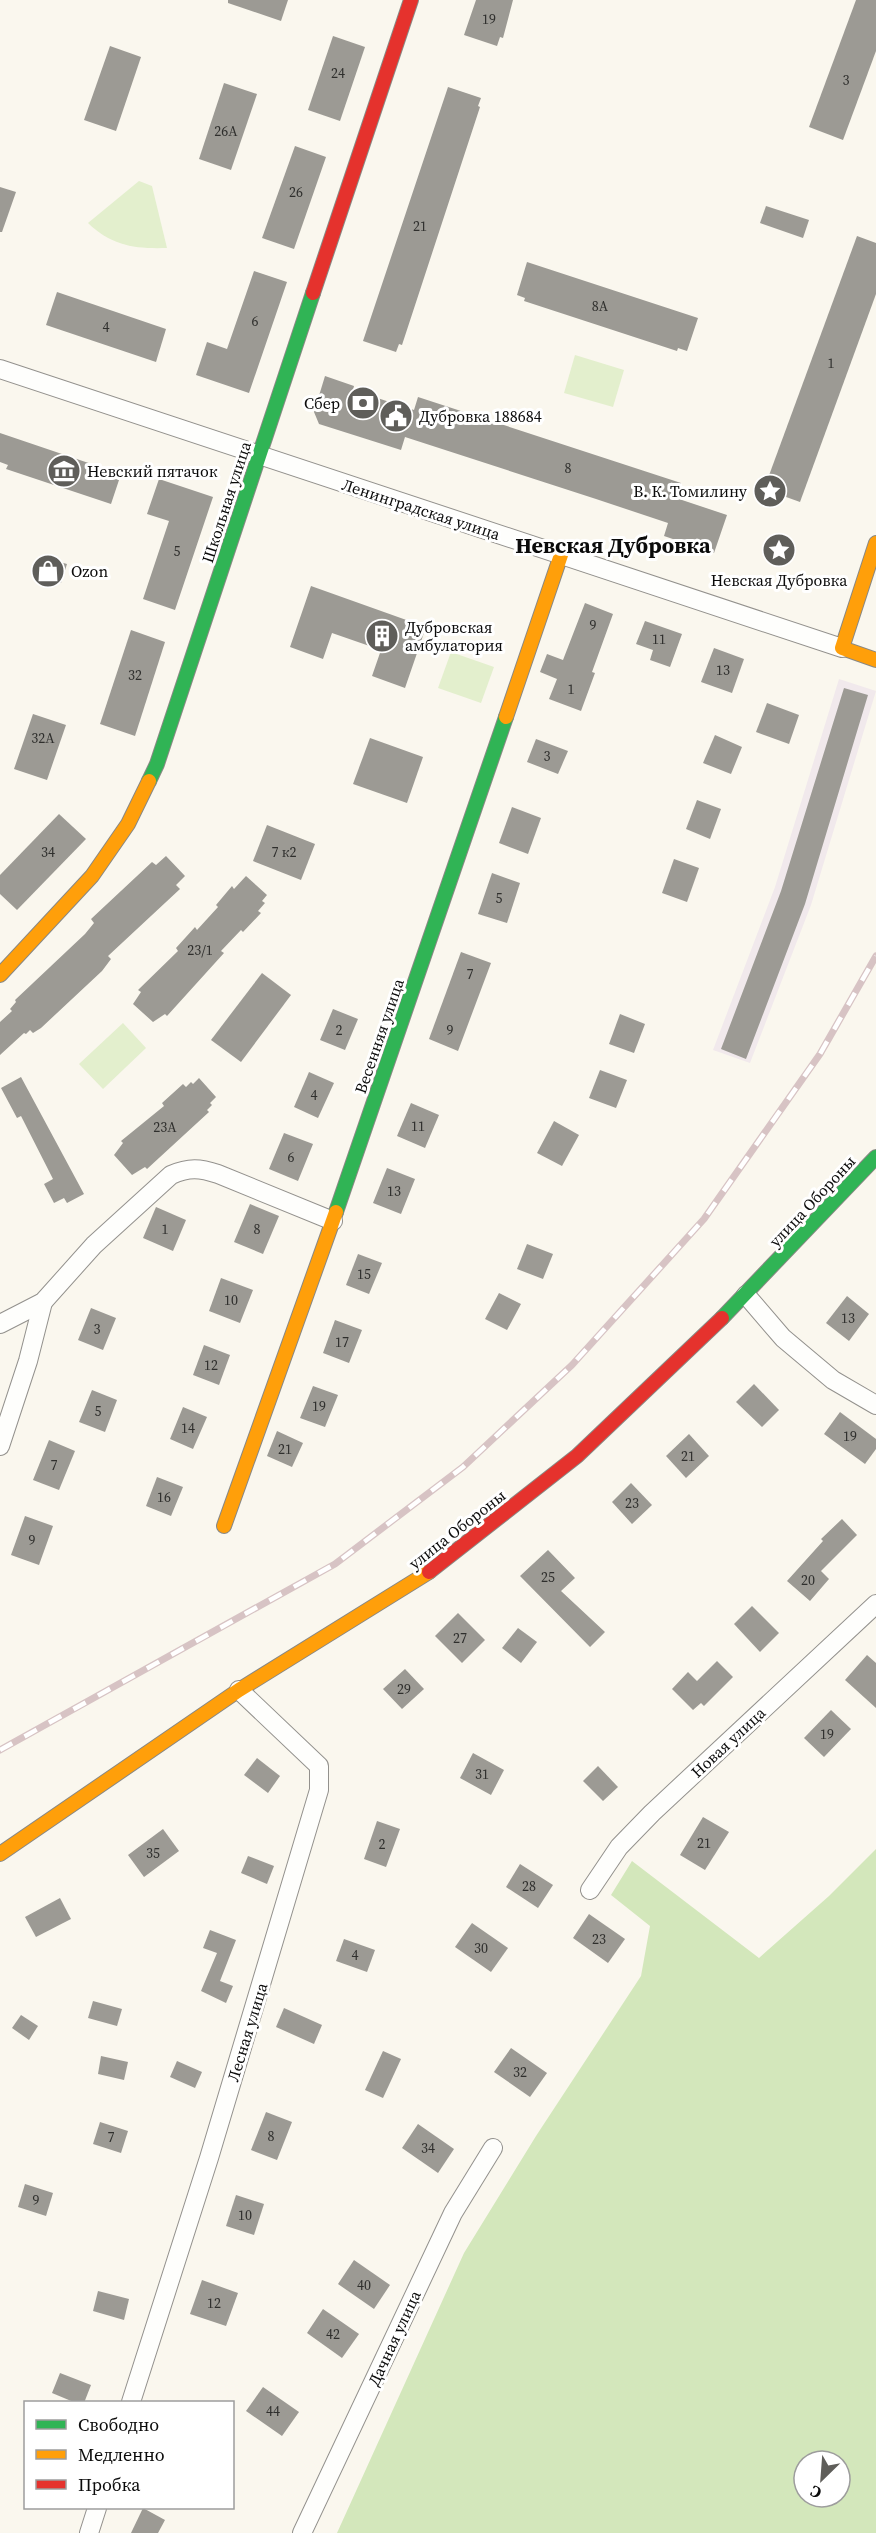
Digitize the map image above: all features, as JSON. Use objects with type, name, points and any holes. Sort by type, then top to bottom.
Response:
[{"type":"street","name":"Школьная улица","points":[[0,975],[92,876],[134,812],[169,732],[258,456],[411,0]]},
{"type":"street","name":"Ленинградская улица","points":[[0,369],[876,660]]},
{"type":"street","points":[[842,648],[876,543]]},
{"type":"street","name":"Весенняя улица","points":[[224,1526],[246,1459],[333,1221],[561,555]]},
{"type":"street","name":"улица Обороны","points":[[0,1854],[239,1690],[424,1576],[577,1456],[746,1295],[876,1157]]},
{"type":"street","points":[[0,1324],[43,1302],[94,1245],[171,1175],[185,1168],[201,1169],[218,1174],[333,1221]]},
{"type":"street","points":[[746,1295],[783,1338],[833,1380],[876,1405]]},
{"type":"street","points":[[0,1446],[28,1361],[43,1302]]},
{"type":"street","name":"Новая улица","points":[[590,1890],[619,1847],[652,1813],[876,1604]]},
{"type":"street","name":"Лесная улица","points":[[132,2401],[209,2158],[319,1790],[319,1766],[239,1690]]},
{"type":"street","name":"Дачная улица","points":[[303,2533],[453,2213],[493,2148]]},
{"type":"street","points":[[89,2533],[97,2509]]},
{"type":"shaded area","points":[[839,679],[876,691],[811,905],[750,1063],[713,1050],[775,887]]},
{"type":"green space","points":[[139,181],[152,186],[167,248],[124,245],[106,237],[88,223]]},
{"type":"green space","points":[[575,355],[624,370],[613,407],[564,393]]},
{"type":"green space","points":[[451,652],[494,667],[481,703],[438,688]]},
{"type":"green space","points":[[123,1023],[146,1048],[103,1089],[79,1064]]},
{"type":"green space","points":[[876,1849],[876,2533],[337,2533],[464,2253],[536,2136],[641,1976],[650,1926],[611,1895],[632,1861],[759,1958],[829,1896]]},
{"type":"building","points":[[228,0],[288,0],[281,21],[228,3]]},
{"type":"building","points":[[476,0],[513,0],[503,38],[500,37],[497,46],[464,35]]},
{"type":"building","points":[[856,0],[876,0],[876,51],[843,140],[809,127]]},
{"type":"building","points":[[333,36],[365,47],[340,121],[308,110]]},
{"type":"building","points":[[110,46],[141,57],[116,131],[84,120]]},
{"type":"building","points":[[224,83],[257,94],[231,170],[199,159]]},
{"type":"building","points":[[448,87],[481,98],[478,106],[480,107],[402,345],[399,344],[396,352],[363,341]]},
{"type":"building","points":[[295,146],[326,157],[294,249],[262,238]]},
{"type":"building","points":[[0,187],[16,192],[2,232],[0,232]]},
{"type":"building","points":[[766,206],[809,220],[803,238],[760,223]]},
{"type":"building","points":[[857,236],[876,243],[876,294],[800,502],[764,489]]},
{"type":"building","points":[[527,262],[698,318],[687,351],[678,348],[677,351],[524,301],[525,298],[517,295]]},
{"type":"building","points":[[254,271],[287,282],[249,393],[196,375],[207,342],[227,349]]},
{"type":"building","points":[[57,292],[166,329],[156,362],[46,325]]},
{"type":"building","points":[[325,376],[354,386],[353,390],[414,410],[418,397],[681,483],[676,498],[727,515],[714,553],[664,536],[668,523],[596,499],[405,437],[401,450],[319,424],[314,412]]},
{"type":"building","name":"Невский пятачок","points":[[0,433],[121,474],[111,504],[6,469],[8,465],[0,462]]},
{"type":"building","points":[[159,479],[213,497],[175,610],[143,599],[169,521],[147,514]]},
{"type":"building","points":[[42,557],[67,564],[61,583],[56,582],[55,587],[35,581]]},
{"type":"building","name":"Дубровская амбулатория","points":[[311,586],[426,627],[405,688],[372,676],[381,650],[332,633],[323,659],[290,647]]},
{"type":"building","points":[[585,603],[613,614],[581,711],[549,699],[557,679],[540,672],[547,654],[563,660]]},
{"type":"building","points":[[645,621],[682,634],[670,667],[650,660],[653,650],[636,644]]},
{"type":"building","points":[[131,630],[165,642],[135,736],[100,724]]},
{"type":"building","points":[[714,648],[744,659],[732,693],[701,682]]},
{"type":"building","points":[[844,688],[868,695],[805,904],[746,1059],[721,1049],[781,891]]},
{"type":"building","points":[[767,703],[799,715],[789,744],[756,732]]},
{"type":"building","points":[[33,714],[66,725],[47,780],[14,769]]},
{"type":"building","points":[[715,735],[742,747],[731,774],[703,763]]},
{"type":"building","points":[[370,738],[423,757],[407,803],[353,784]]},
{"type":"building","points":[[536,739],[568,751],[558,774],[527,762]]},
{"type":"building","points":[[697,800],[721,809],[710,839],[686,829]]},
{"type":"building","points":[[512,807],[541,818],[528,854],[499,843]]},
{"type":"building","points":[[59,814],[86,839],[17,910],[0,894],[0,875]]},
{"type":"building","points":[[267,825],[315,844],[301,880],[253,861]]},
{"type":"building","points":[[166,856],[185,876],[176,885],[180,889],[108,956],[111,959],[102,971],[41,1028],[33,1033],[30,1030],[24,1033],[0,1055],[0,1022],[12,1011],[10,1009],[16,1002],[15,1000],[85,934],[94,923],[91,919],[152,862],[156,865]]},
{"type":"building","points":[[674,859],[699,868],[687,902],[662,893]]},
{"type":"building","points":[[492,873],[520,883],[507,923],[478,914]]},
{"type":"building","points":[[246,876],[267,895],[262,901],[265,903],[258,911],[261,913],[221,951],[224,953],[167,1016],[165,1014],[153,1022],[133,1004],[141,992],[138,990],[178,951],[176,948],[195,927],[197,930],[218,907],[216,905],[232,886],[234,889]]},
{"type":"building","points":[[461,952],[491,963],[458,1051],[429,1039]]},
{"type":"building","points":[[262,973],[291,995],[241,1062],[211,1040]]},
{"type":"building","points":[[333,1009],[358,1019],[345,1050],[320,1040]]},
{"type":"building","points":[[620,1014],[645,1024],[634,1053],[609,1044]]},
{"type":"building","points":[[600,1070],[627,1080],[616,1108],[589,1098]]},
{"type":"building","points":[[309,1072],[334,1083],[318,1118],[294,1107]]},
{"type":"building","points":[[21,1077],[84,1194],[67,1203],[64,1198],[54,1203],[44,1184],[53,1179],[21,1116],[17,1118],[1,1088]]},
{"type":"building","points":[[199,1078],[216,1097],[210,1103],[212,1105],[207,1110],[209,1112],[147,1169],[145,1167],[132,1175],[114,1155],[123,1143],[121,1141],[164,1106],[162,1103],[183,1084],[186,1087]]},
{"type":"building","points":[[411,1103],[439,1115],[425,1148],[397,1136]]},
{"type":"building","points":[[554,1121],[579,1135],[562,1166],[537,1153]]},
{"type":"building","points":[[284,1133],[313,1144],[298,1181],[269,1169]]},
{"type":"building","points":[[387,1168],[415,1179],[401,1214],[373,1203]]},
{"type":"building","points":[[250,1204],[279,1216],[263,1254],[234,1242]]},
{"type":"building","points":[[156,1207],[186,1220],[173,1251],[143,1238]]},
{"type":"building","points":[[527,1244],[553,1254],[543,1279],[517,1269]]},
{"type":"building","points":[[358,1254],[382,1263],[369,1294],[346,1285]]},
{"type":"building","points":[[221,1278],[253,1290],[240,1323],[209,1311]]},
{"type":"building","points":[[499,1293],[521,1304],[507,1330],[485,1319]]},
{"type":"building","points":[[847,1296],[869,1314],[849,1341],[826,1323]]},
{"type":"building","points":[[91,1308],[116,1318],[103,1350],[78,1340]]},
{"type":"building","points":[[335,1320],[362,1330],[349,1363],[323,1353]]},
{"type":"building","points":[[204,1345],[230,1355],[219,1385],[193,1375]]},
{"type":"building","points":[[754,1384],[779,1410],[762,1427],[736,1402]]},
{"type":"building","points":[[313,1386],[338,1395],[325,1427],[300,1418]]},
{"type":"building","points":[[92,1390],[117,1400],[105,1432],[79,1422]]},
{"type":"building","points":[[183,1407],[207,1417],[193,1449],[170,1439]]},
{"type":"building","points":[[840,1412],[876,1439],[876,1449],[865,1464],[824,1434]]},
{"type":"building","points":[[277,1431],[303,1443],[292,1467],[267,1456]]},
{"type":"building","points":[[689,1434],[709,1456],[686,1478],[666,1456]]},
{"type":"building","points":[[49,1440],[75,1451],[59,1490],[33,1480]]},
{"type":"building","points":[[157,1477],[183,1487],[171,1516],[146,1506]]},
{"type":"building","points":[[631,1483],[652,1505],[632,1524],[612,1502]]},
{"type":"building","points":[[25,1516],[53,1526],[39,1565],[11,1555]]},
{"type":"building","points":[[842,1519],[857,1535],[821,1571],[829,1579],[810,1601],[787,1581],[823,1541],[821,1539]]},
{"type":"building","points":[[548,1550],[575,1578],[561,1591],[605,1632],[590,1647],[520,1576]]},
{"type":"building","points":[[752,1606],[779,1633],[760,1652],[734,1624]]},
{"type":"building","points":[[458,1613],[485,1640],[462,1663],[435,1636]]},
{"type":"building","points":[[518,1628],[537,1642],[521,1663],[502,1648]]},
{"type":"building","points":[[867,1655],[876,1663],[876,1708],[845,1680]]},
{"type":"building","points":[[717,1661],[733,1677],[704,1706],[701,1703],[693,1710],[672,1689],[688,1672],[697,1681]]},
{"type":"building","points":[[405,1669],[424,1689],[402,1709],[383,1689]]},
{"type":"building","points":[[831,1710],[851,1729],[824,1757],[804,1738]]},
{"type":"building","points":[[473,1753],[504,1770],[491,1795],[460,1778]]},
{"type":"building","points":[[257,1758],[280,1776],[268,1793],[244,1775]]},
{"type":"building","points":[[598,1766],[618,1787],[603,1801],[583,1781]]},
{"type":"building","points":[[703,1817],[729,1832],[705,1870],[680,1855]]},
{"type":"building","points":[[377,1821],[400,1829],[386,1867],[364,1859]]},
{"type":"building","points":[[163,1829],[179,1851],[144,1877],[128,1855]]},
{"type":"building","points":[[248,1856],[274,1866],[267,1884],[241,1873]]},
{"type":"building","points":[[520,1864],[553,1885],[538,1908],[506,1887]]},
{"type":"building","points":[[60,1898],[71,1919],[36,1937],[25,1917]]},
{"type":"building","points":[[589,1914],[625,1939],[608,1963],[573,1938]]},
{"type":"building","points":[[472,1923],[508,1948],[491,1972],[455,1947]]},
{"type":"building","points":[[210,1930],[236,1940],[220,1981],[233,1986],[226,2003],[201,1991],[217,1953],[203,1948]]},
{"type":"building","points":[[344,1939],[375,1950],[367,1972],[336,1961]]},
{"type":"building","points":[[93,2001],[122,2009],[117,2026],[88,2018]]},
{"type":"building","points":[[284,2008],[322,2025],[314,2044],[276,2027]]},
{"type":"building","points":[[21,2015],[38,2026],[29,2040],[12,2028]]},
{"type":"building","points":[[511,2048],[547,2073],[530,2097],[494,2072]]},
{"type":"building","points":[[383,2051],[401,2059],[383,2098],[365,2090]]},
{"type":"building","points":[[101,2056],[128,2062],[124,2080],[98,2074]]},
{"type":"building","points":[[177,2061],[202,2072],[195,2088],[170,2077]]},
{"type":"building","points":[[266,2112],[292,2122],[277,2160],[251,2150]]},
{"type":"building","points":[[100,2122],[128,2131],[121,2153],[93,2144]]},
{"type":"building","points":[[418,2124],[454,2149],[438,2173],[402,2148]]},
{"type":"building","points":[[25,2184],[53,2193],[46,2216],[18,2207]]},
{"type":"building","points":[[236,2195],[264,2204],[254,2235],[226,2226]]},
{"type":"building","points":[[354,2260],[390,2285],[374,2309],[338,2284]]},
{"type":"building","points":[[202,2280],[238,2293],[226,2326],[190,2314]]},
{"type":"building","points":[[98,2291],[129,2299],[124,2320],[93,2311]]},
{"type":"building","points":[[323,2309],[359,2334],[342,2358],[307,2333]]},
{"type":"building","points":[[60,2373],[91,2385],[85,2401],[71,2401],[52,2393]]},
{"type":"building","points":[[263,2387],[299,2412],[282,2436],[246,2411]]},
{"type":"building","points":[[143,2509],[165,2520],[158,2533],[131,2533]]},
{"type":"railway","points":[[0,1750],[335,1564],[463,1467],[572,1365],[704,1219],[820,1054],[876,956]]},
{"type":"traffic: fast","points":[[149,781],[157,764],[313,293]]},
{"type":"traffic: fast","points":[[336,1212],[506,717]]},
{"type":"traffic: fast","points":[[722,1318],[876,1157]]},
{"type":"traffic: slow","points":[[876,543],[842,648],[876,660]]},
{"type":"traffic: slow","points":[[506,717],[561,555]]},
{"type":"traffic: slow","points":[[0,975],[92,876],[128,824],[149,781]]},
{"type":"traffic: slow","points":[[224,1526],[336,1212]]},
{"type":"traffic: slow","points":[[0,1854],[239,1690],[429,1572]]},
{"type":"traffic: jam","points":[[313,293],[411,0]]},
{"type":"traffic: jam","points":[[429,1572],[577,1456],[722,1318]]},
{"type":"place","name":"Сбер","points":[[363,403]]},
{"type":"place","name":"Дубровка 188684","points":[[396,416]]},
{"type":"place","name":"Невский пятачок","points":[[64,471]]},
{"type":"place","name":"В. К. Томилину","points":[[770,491]]},
{"type":"place","name":"Невская Дубровка","points":[[779,550]]},
{"type":"place","name":"Ozon","points":[[48,571]]},
{"type":"place","name":"Дубровская амбулатория","points":[[382,636]]},
{"type":"district","name":"Невская Дубровка","points":[[613,545]]}]
